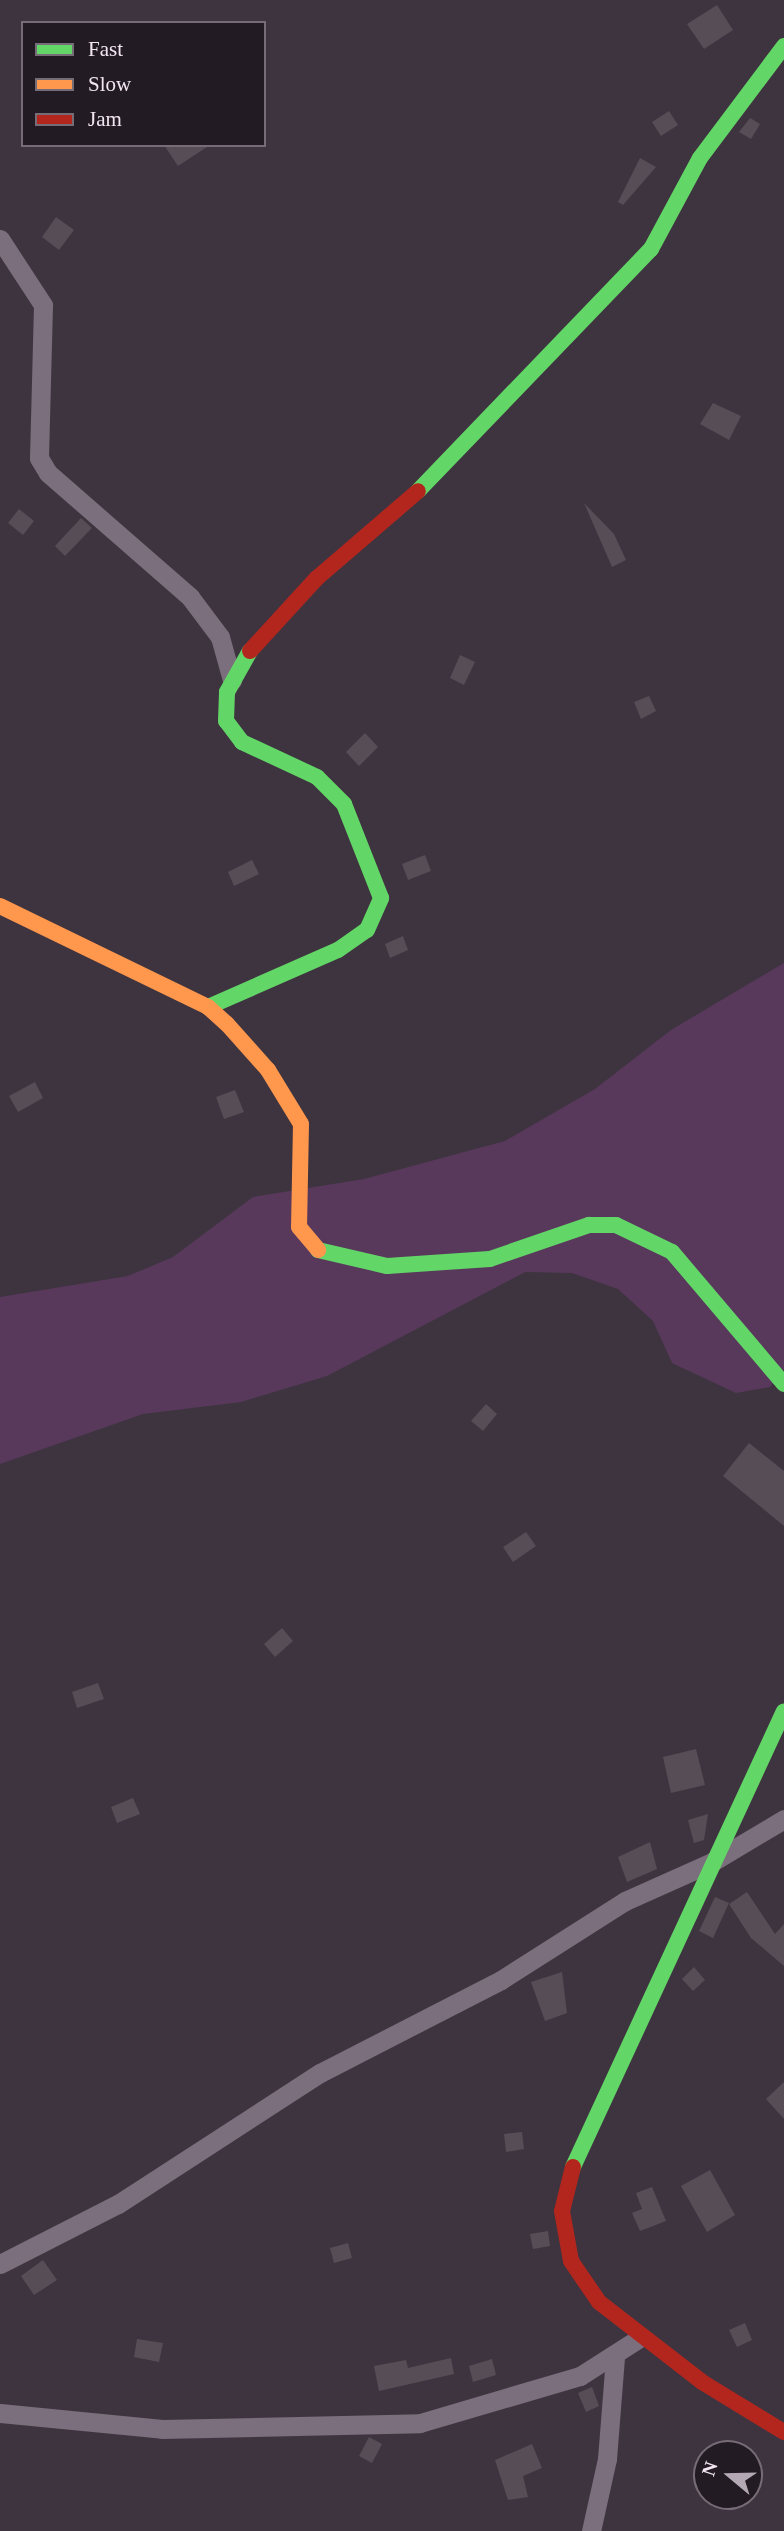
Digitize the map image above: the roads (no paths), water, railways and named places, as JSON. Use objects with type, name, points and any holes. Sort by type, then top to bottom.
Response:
[{"type":"main road","points":[[208,1007],[338,950],[368,930],[381,898],[372,862],[344,804],[317,777],[242,743],[226,721],[232,680],[239,663],[317,578],[395,515],[651,249],[700,158],[784,46]]},
{"type":"main road","points":[[0,906],[208,1007],[268,1070],[296,1113],[304,1149],[299,1227],[321,1254],[387,1266],[490,1259],[589,1225],[616,1225],[672,1252],[784,1384]]},
{"type":"main road","points":[[784,1711],[579,2144],[562,2210],[564,2235],[583,2283],[641,2337],[784,2432]]},
{"type":"street","points":[[0,239],[43,305],[39,458],[48,473],[190,597],[220,637],[232,680]]},
{"type":"street","points":[[0,2264],[118,2204],[320,2073],[501,1980],[625,1901],[712,1862],[784,1819]]},
{"type":"street","points":[[0,2413],[162,2429],[421,2423],[580,2376],[615,2358],[641,2337]]},
{"type":"street","points":[[590,2531],[607,2459],[615,2358]]}]
